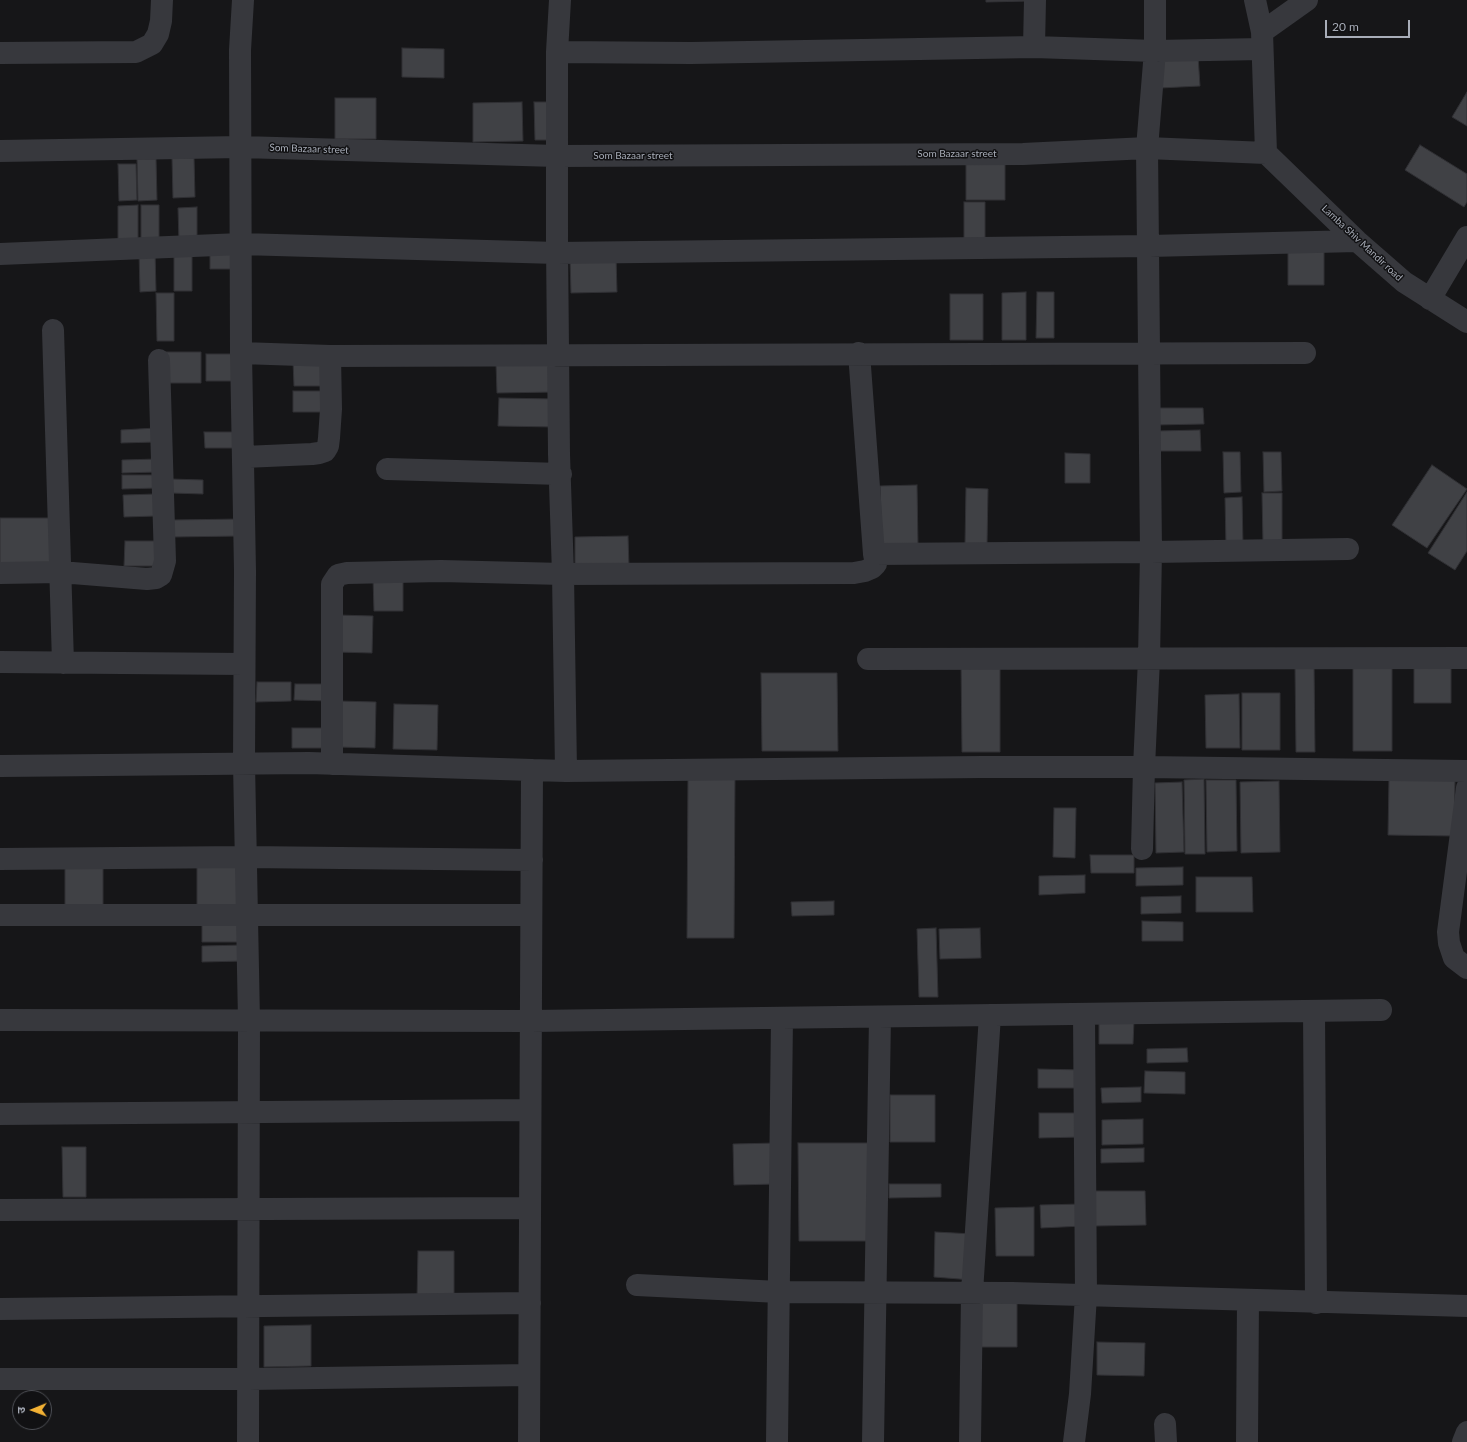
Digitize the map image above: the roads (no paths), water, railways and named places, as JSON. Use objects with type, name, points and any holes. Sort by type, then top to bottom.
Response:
[{"type":"street","points":[[0,53],[136,52],[152,44],[158,34],[161,21],[162,0]]},
{"type":"street","points":[[243,0],[240,50],[241,353],[245,571],[244,763],[250,1113],[248,1442]]},
{"type":"street","points":[[560,0],[557,52],[557,253],[566,771]]},
{"type":"street","points":[[1034,47],[1035,0]]},
{"type":"street","points":[[1142,849],[1149,659],[1151,552],[1147,148],[1155,51],[1155,0]]},
{"type":"street","points":[[1255,0],[1262,41],[1266,152]]},
{"type":"street","points":[[557,52],[691,53],[1034,47],[1155,51],[1262,41],[1307,0]]},
{"type":"street","name":"Som Bazaar street","points":[[0,151],[241,147],[557,156],[1023,154],[1147,148],[1266,152]]},
{"type":"street","name":"Lamba Shiv Mandir road","points":[[1266,152],[1357,241],[1404,282],[1467,322]]},
{"type":"street","points":[[1430,298],[1467,237]]},
{"type":"street","points":[[0,254],[241,244],[557,253],[1149,246],[1357,241]]},
{"type":"street","points":[[53,330],[62,663]]},
{"type":"street","points":[[241,353],[330,356],[859,353],[1305,353]]},
{"type":"street","points":[[332,764],[332,584],[338,575],[347,573],[441,570],[563,574],[854,573],[872,568],[876,564],[859,353]]},
{"type":"street","points":[[244,456],[319,453],[325,451],[328,446],[331,409],[330,356]]},
{"type":"street","points":[[0,573],[60,572],[147,579],[156,578],[161,575],[165,561],[159,360]]},
{"type":"street","points":[[388,468],[561,474]]},
{"type":"street","points":[[874,554],[1151,552],[1348,548]]},
{"type":"street","points":[[868,660],[1467,658]]},
{"type":"street","points":[[0,662],[244,664]]},
{"type":"street","points":[[0,766],[244,763],[566,771],[1144,767],[1467,771]]},
{"type":"street","points":[[529,1442],[532,770]]},
{"type":"street","points":[[1467,788],[1448,932],[1449,943],[1454,958],[1467,968]]},
{"type":"street","points":[[0,860],[246,857],[532,860]]},
{"type":"street","points":[[0,915],[531,915]]},
{"type":"street","points":[[0,1020],[531,1021],[1381,1010]]},
{"type":"street","points":[[1314,1011],[1316,1302]]},
{"type":"street","points":[[1074,1442],[1080,1394],[1086,1295],[1084,1014]]},
{"type":"street","points":[[970,1442],[972,1292],[990,1015]]},
{"type":"street","points":[[873,1442],[880,1016]]},
{"type":"street","points":[[778,1442],[782,1018]]},
{"type":"street","points":[[0,1114],[530,1110]]},
{"type":"street","points":[[0,1210],[530,1208]]},
{"type":"street","points":[[637,1285],[779,1292],[972,1292],[1467,1306]]},
{"type":"street","points":[[1247,1442],[1248,1300]]},
{"type":"street","points":[[0,1309],[530,1303]]},
{"type":"street","points":[[0,1379],[249,1379],[530,1375]]},
{"type":"street","points":[[1463,1442],[1467,1432]]}]
